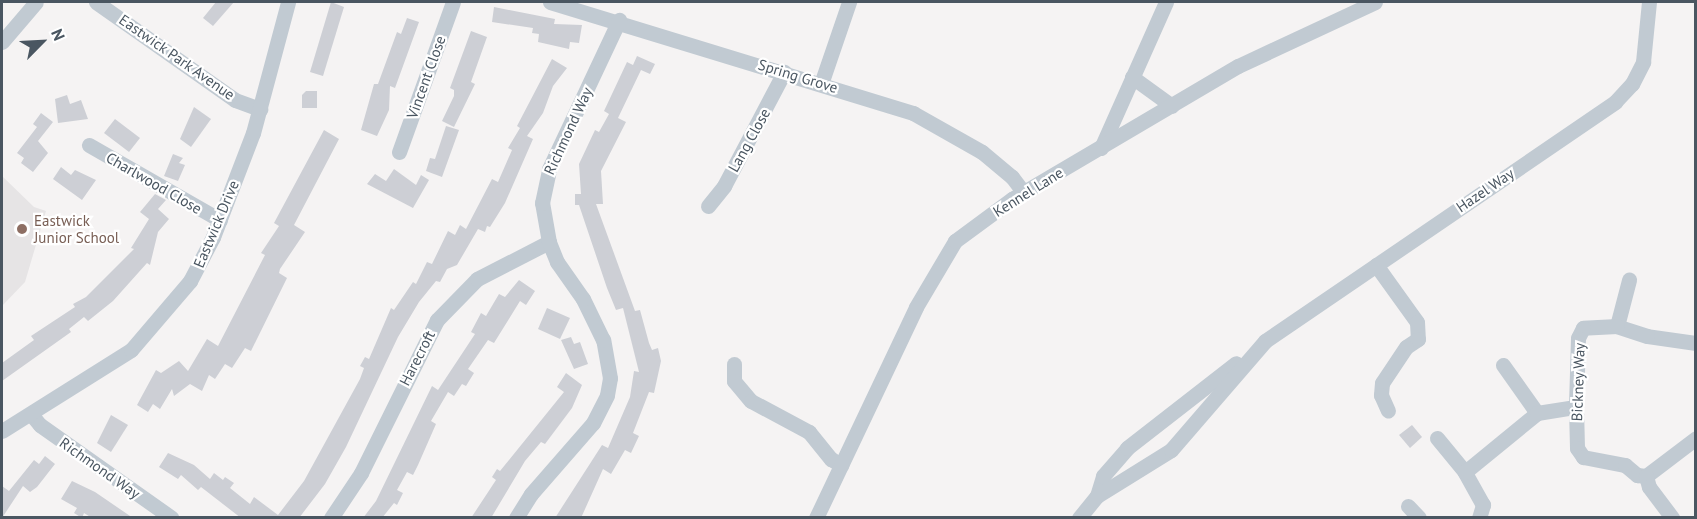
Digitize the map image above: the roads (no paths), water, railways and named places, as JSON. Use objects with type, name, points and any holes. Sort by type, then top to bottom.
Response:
[{"type":"street","points":[[2,42],[36,2]]},
{"type":"street","name":"Eastwick Park Avenue","points":[[96,2],[235,100],[260,109]]},
{"type":"street","name":"Eastwick Drive","points":[[2,431],[131,350],[190,281],[220,220],[260,109],[288,2]]},
{"type":"street","name":"Vincent Close","points":[[399,152],[453,2]]},
{"type":"street","name":"Spring Grove","points":[[550,2],[620,20],[885,102],[959,137],[1012,177],[1024,193]]},
{"type":"street","points":[[821,84],[849,2]]},
{"type":"street","points":[[1101,148],[1166,2]]},
{"type":"street","name":"Kennel Lane","points":[[816,518],[916,307],[955,241],[1024,193],[1276,46],[1375,2]]},
{"type":"street","name":"Hazel Way","points":[[1097,496],[1103,476],[1127,448],[1264,341],[1615,102],[1632,84],[1643,62],[1649,2]]},
{"type":"street","name":"Richmond Way","points":[[516,518],[531,494],[593,423],[607,395],[610,378],[606,350],[594,319],[549,242],[542,203],[549,168],[620,20]]},
{"type":"street","name":"Lang Close","points":[[708,206],[724,186],[784,72]]},
{"type":"street","points":[[1132,77],[1172,106]]},
{"type":"street","name":"Charlwood Close","points":[[89,145],[220,220]]},
{"type":"street","name":"Harecroft","points":[[331,518],[361,472],[437,320],[477,279],[549,242]]},
{"type":"street","points":[[1376,265],[1416,322],[1418,339],[1406,347],[1382,383],[1381,395],[1388,411]]},
{"type":"street","points":[[1617,326],[1629,280]]},
{"type":"street","name":"Bickney Way","points":[[1646,476],[1625,465],[1595,461],[1584,457],[1576,448],[1578,338],[1582,328],[1617,326],[1647,336],[1695,343]]},
{"type":"street","name":"Hazel Way","points":[[1079,518],[1097,496],[1171,450],[1264,341]]},
{"type":"street","points":[[734,364],[728,384],[751,401],[809,432],[831,459],[841,465]]},
{"type":"street","points":[[1503,365],[1537,413]]},
{"type":"street","points":[[1465,472],[1537,413],[1576,406]]},
{"type":"street","name":"Richmond Way","points":[[31,414],[40,425],[172,518]]},
{"type":"street","points":[[1437,438],[1465,472],[1483,505],[1479,518]]},
{"type":"street","points":[[1672,518],[1649,487],[1646,476],[1695,438]]},
{"type":"street","points":[[1408,506],[1419,518]]},
{"type":"place","name":"Eastwick Junior School","points":[[22,229]]}]
